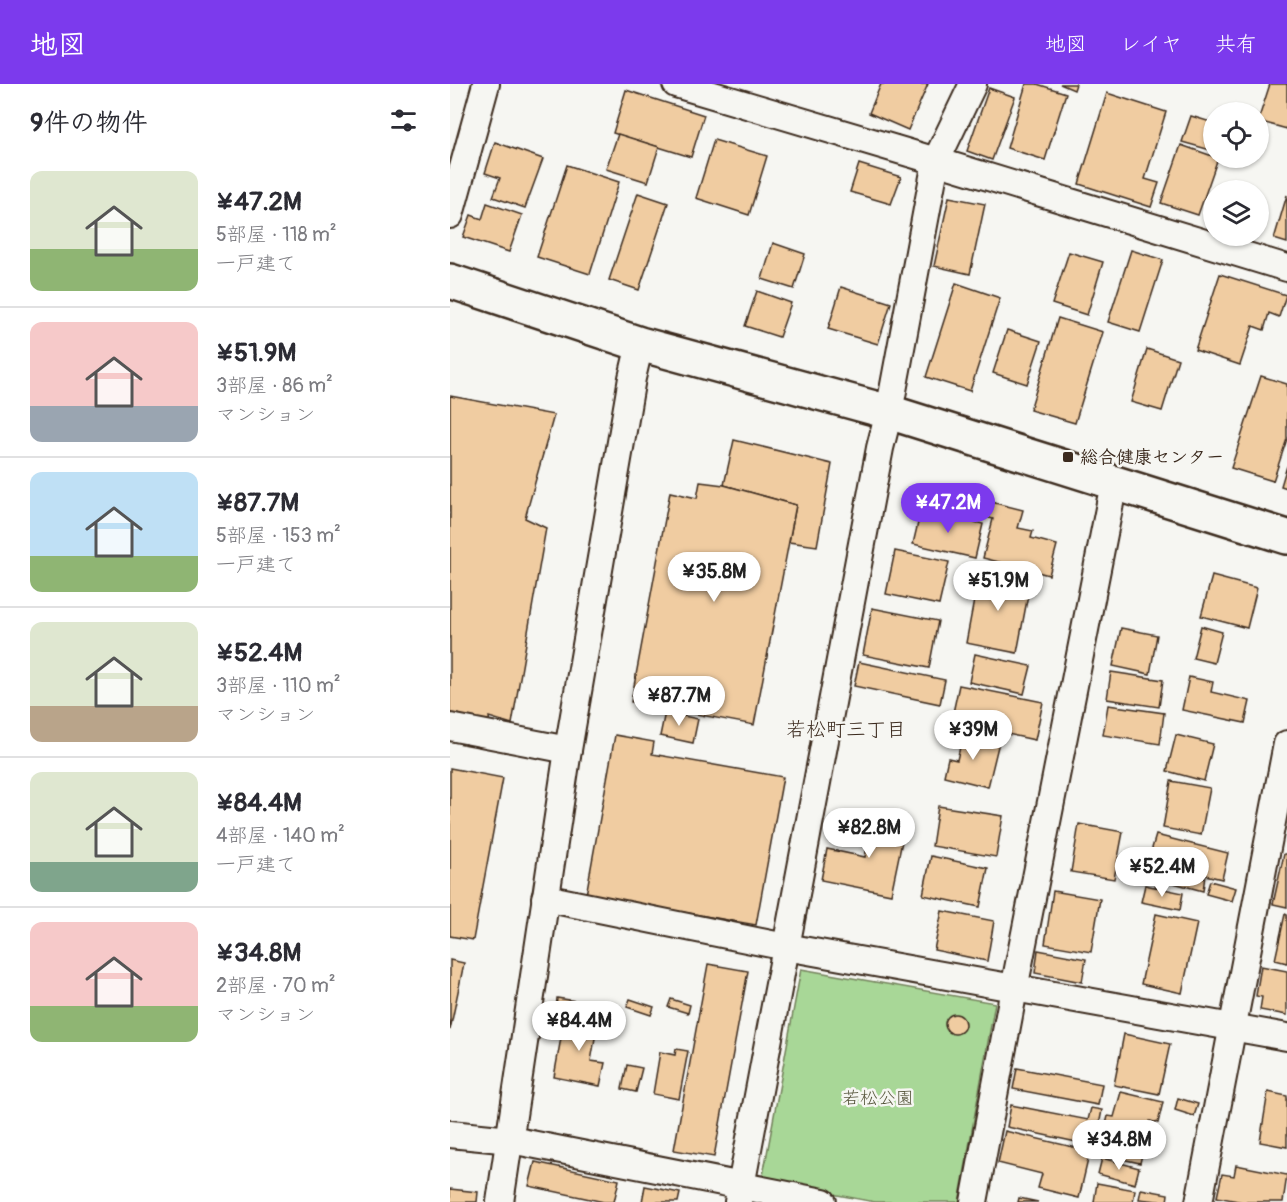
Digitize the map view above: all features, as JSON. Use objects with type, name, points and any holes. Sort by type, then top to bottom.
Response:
[{"type":"street","points":[[450,214],[486,84]]},
{"type":"street","points":[[740,1195],[936,161],[973,84]]},
{"type":"street","points":[[692,86],[1287,268]]},
{"type":"street","points":[[450,281],[640,344],[889,412],[1287,537]]},
{"type":"street","points":[[500,1202],[568,750],[632,378],[640,344]]},
{"type":"street","points":[[974,1202],[1114,483]]},
{"type":"street","points":[[450,727],[568,750]]},
{"type":"street","points":[[1199,1202],[1287,744]]},
{"type":"street","points":[[545,898],[786,947],[1232,1029],[1287,1037]]},
{"type":"street","points":[[450,1134],[511,1140],[740,1195],[823,1202]]},
{"type":"green space","name":"若松公園","points":[[801,969],[995,1003],[959,1202],[875,1202],[762,1181]]},
{"type":"building","points":[[881,84],[928,84],[908,130],[869,113]]},
{"type":"building","points":[[1026,84],[1037,84],[1066,93],[1045,160],[1007,148]]},
{"type":"building","points":[[1060,84],[1076,84],[1074,90]]},
{"type":"building","points":[[1270,84],[1287,84],[1287,129],[1269,124],[1269,102],[1264,102]]},
{"type":"building","points":[[989,88],[1015,97],[992,160],[967,151]]},
{"type":"building","points":[[626,90],[704,115],[691,157],[613,133]]},
{"type":"building","points":[[1107,93],[1166,112],[1145,179],[1159,183],[1151,207],[1079,184]]},
{"type":"building","points":[[1191,116],[1203,120],[1203,148],[1182,142]]},
{"type":"building","points":[[618,134],[659,147],[648,182],[606,169]]},
{"type":"building","points":[[714,140],[767,156],[749,215],[696,198]]},
{"type":"building","points":[[495,142],[543,159],[525,208],[493,197],[500,178],[485,173]]},
{"type":"building","points":[[1181,145],[1203,153],[1203,168],[1214,168],[1210,180],[1203,180],[1203,201],[1198,215],[1161,203]]},
{"type":"building","points":[[859,164],[901,177],[891,204],[850,192]]},
{"type":"building","points":[[567,165],[619,182],[590,274],[537,257]]},
{"type":"building","points":[[638,193],[668,203],[639,290],[609,280]]},
{"type":"building","points":[[1287,195],[1287,243],[1274,239]]},
{"type":"building","points":[[949,197],[985,204],[970,274],[934,266]]},
{"type":"building","points":[[487,203],[522,215],[509,252],[463,237],[471,215],[482,219]]},
{"type":"building","points":[[773,243],[805,254],[794,289],[762,279]]},
{"type":"building","points":[[1131,250],[1163,260],[1140,332],[1108,322]]},
{"type":"building","points":[[1069,252],[1103,262],[1087,315],[1052,304]]},
{"type":"building","points":[[1220,274],[1286,295],[1279,317],[1269,313],[1264,330],[1253,326],[1240,365],[1195,350]]},
{"type":"building","points":[[956,283],[1000,298],[970,391],[926,377]]},
{"type":"building","points":[[841,287],[891,303],[878,344],[828,329]]},
{"type":"building","points":[[757,291],[791,303],[779,337],[745,326]]},
{"type":"building","points":[[1058,318],[1103,332],[1075,423],[1030,410]]},
{"type":"building","points":[[1007,330],[1041,341],[1027,384],[993,373]]},
{"type":"building","points":[[1147,349],[1178,359],[1162,411],[1131,402]]},
{"type":"building","points":[[1261,376],[1287,384],[1287,439],[1273,481],[1231,468]]},
{"type":"building","points":[[450,396],[554,415],[525,518],[546,528],[512,724],[489,717],[490,726],[450,718]]},
{"type":"building","points":[[734,440],[832,464],[817,546],[789,542],[796,505],[724,485]]},
{"type":"building","points":[[1287,466],[1287,488],[1281,486]]},
{"type":"building","points":[[700,482],[724,485],[796,505],[754,725],[631,702],[670,492],[697,498]]},
{"type":"building","points":[[983,500],[1023,510],[1018,528],[1033,531],[1031,538],[1057,545],[1049,575],[983,558],[993,519],[979,515]]},
{"type":"building","points":[[921,510],[983,524],[975,558],[913,544]]},
{"type":"building","points":[[895,551],[949,562],[939,605],[886,594]]},
{"type":"building","points":[[980,568],[1009,573],[1007,580],[1030,584],[1017,653],[966,643]]},
{"type":"building","points":[[1212,576],[1257,588],[1247,628],[1201,616]]},
{"type":"building","points":[[872,608],[938,621],[929,668],[863,655]]},
{"type":"building","points":[[1201,626],[1222,632],[1214,663],[1193,658]]},
{"type":"building","points":[[1121,628],[1157,635],[1150,674],[1113,666]]},
{"type":"building","points":[[975,654],[1031,666],[1024,694],[969,682]]},
{"type":"building","points":[[859,662],[945,680],[940,704],[854,686]]},
{"type":"building","points":[[1111,672],[1163,680],[1159,707],[1107,699]]},
{"type":"building","points":[[1189,677],[1213,682],[1211,692],[1250,701],[1245,723],[1182,710]]},
{"type":"building","points":[[959,685],[1043,702],[1035,740],[951,722]]},
{"type":"building","points":[[1108,705],[1164,713],[1160,744],[1103,735]]},
{"type":"building","points":[[665,712],[698,719],[693,743],[660,736]]},
{"type":"building","points":[[963,734],[999,742],[988,787],[944,776],[948,758],[957,760]]},
{"type":"building","points":[[615,735],[654,742],[652,754],[783,777],[756,925],[586,895]]},
{"type":"building","points":[[1176,735],[1213,744],[1204,781],[1167,771]]},
{"type":"building","points":[[450,768],[503,778],[473,940],[450,936]]},
{"type":"building","points":[[1171,781],[1210,788],[1201,835],[1163,828]]},
{"type":"building","points":[[938,806],[1003,816],[996,857],[932,846]]},
{"type":"building","points":[[873,815],[906,822],[891,894],[821,880],[827,849],[865,857]]},
{"type":"building","points":[[1079,824],[1123,832],[1114,879],[1071,872]]},
{"type":"building","points":[[1156,835],[1228,853],[1222,879],[1205,875],[1203,891],[1144,875]]},
{"type":"building","points":[[1284,854],[1287,854],[1287,907],[1273,904]]},
{"type":"building","points":[[931,856],[988,868],[980,907],[923,895]]},
{"type":"building","points":[[1210,881],[1236,888],[1232,901],[1206,894]]},
{"type":"building","points":[[1145,885],[1183,893],[1180,910],[1141,902]]},
{"type":"building","points":[[1053,891],[1100,899],[1091,952],[1045,944]]},
{"type":"building","points":[[942,911],[994,921],[987,961],[934,950]]},
{"type":"building","points":[[1156,914],[1197,923],[1182,993],[1141,984]]},
{"type":"building","points":[[1285,914],[1287,915],[1287,963],[1275,960]]},
{"type":"building","points":[[1038,950],[1086,959],[1082,982],[1035,973]]},
{"type":"building","points":[[450,960],[464,963],[450,1030]]},
{"type":"building","points":[[708,964],[748,971],[714,1157],[674,1150]]},
{"type":"building","points":[[1261,966],[1287,971],[1287,1015],[1260,1010],[1262,997],[1256,996]]},
{"type":"building","points":[[557,998],[575,1001],[574,1012],[556,1010]]},
{"type":"building","points":[[630,999],[654,1007],[651,1015],[627,1007]]},
{"type":"building","points":[[671,999],[690,1005],[688,1013],[668,1007]]},
{"type":"building","points":[[955,1014],[962,1017],[965,1024],[962,1031],[955,1034],[948,1031],[945,1024],[948,1017]]},
{"type":"building","points":[[565,1015],[598,1021],[591,1061],[605,1063],[600,1086],[554,1077]]},
{"type":"building","points":[[1124,1034],[1170,1044],[1159,1094],[1114,1085]]},
{"type":"building","points":[[676,1049],[688,1051],[679,1099],[653,1094],[660,1052],[675,1055]]},
{"type":"building","points":[[627,1065],[642,1068],[636,1092],[622,1089]]},
{"type":"building","points":[[1017,1068],[1102,1084],[1098,1105],[1013,1089]]},
{"type":"building","points":[[1121,1092],[1163,1102],[1158,1123],[1150,1121],[1140,1163],[1099,1154],[1108,1116],[1114,1117]]},
{"type":"building","points":[[1268,1092],[1287,1096],[1287,1147],[1260,1142]]},
{"type":"building","points":[[1178,1098],[1198,1104],[1194,1116],[1175,1110]]},
{"type":"building","points":[[1011,1105],[1088,1120],[1091,1108],[1102,1110],[1095,1146],[1007,1127]]},
{"type":"building","points":[[1005,1131],[1090,1151],[1079,1198],[1038,1188],[1042,1174],[998,1163]]},
{"type":"building","points":[[1102,1158],[1139,1168],[1135,1184],[1098,1174]]},
{"type":"building","points":[[535,1162],[619,1180],[614,1202],[604,1202],[529,1186]]},
{"type":"building","points":[[1236,1165],[1287,1175],[1283,1202],[1243,1202],[1217,1197],[1222,1174],[1234,1176]]},
{"type":"building","points":[[1097,1183],[1135,1190],[1133,1202],[1094,1202]]},
{"type":"building","points":[[645,1186],[680,1193],[678,1202],[642,1202]]},
{"type":"building","points":[[450,1189],[478,1192],[477,1202],[450,1202]]},
{"type":"building","points":[[1141,1189],[1168,1194],[1167,1202],[1139,1199]]},
{"type":"building","points":[[1019,1198],[1038,1202],[1018,1202]]},
{"type":"place","name":"総合健康センター","points":[[1068,457]]},
{"type":"district","name":"若松町三丁目","points":[[846,729]]}]
